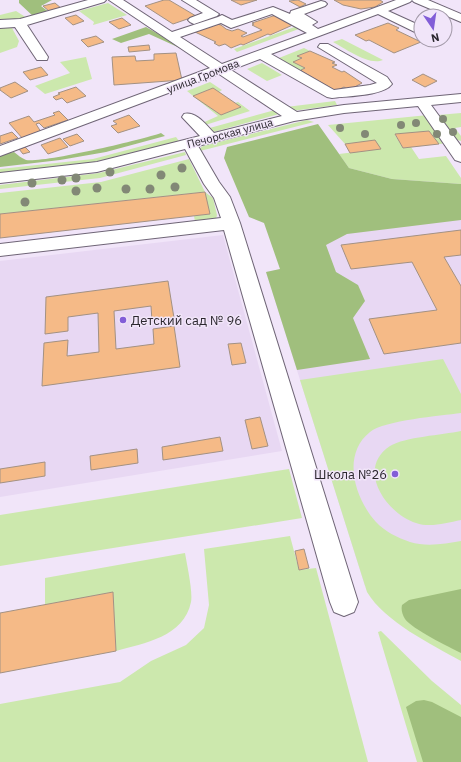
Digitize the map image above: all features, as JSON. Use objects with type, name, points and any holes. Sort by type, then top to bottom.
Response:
[{"type":"street","points":[[0,24],[21,23],[100,0]]},
{"type":"street","points":[[115,0],[294,117]]},
{"type":"street","points":[[188,0],[213,14]]},
{"type":"street","name":"улица Громова","points":[[0,151],[406,0]]},
{"type":"street","points":[[418,0],[461,18]]},
{"type":"street","points":[[322,32],[295,13],[317,2],[353,20]]},
{"type":"street","points":[[167,34],[213,14],[230,10],[238,11],[262,4]]},
{"type":"street","points":[[167,34],[222,19],[231,24],[273,10],[322,32]]},
{"type":"street","points":[[378,10],[413,27]]},
{"type":"street","points":[[21,23],[21,27],[42,57]]},
{"type":"street","points":[[324,47],[382,80],[385,84],[373,90],[332,94]]},
{"type":"street","points":[[261,54],[332,94],[344,109]]},
{"type":"street","name":"Печорская улица","points":[[0,178],[97,167],[294,117],[344,109],[461,98]]},
{"type":"street","points":[[422,102],[458,150]]},
{"type":"street","points":[[189,116],[211,138]]},
{"type":"street","points":[[189,144],[212,184],[222,197],[231,223],[344,602]]},
{"type":"street","points":[[0,250],[231,223]]},
{"type":"shaded area","name":"Школа №26","points":[[461,199],[461,569],[365,586],[266,272],[283,269],[267,223]]},
{"type":"shaded area","name":"Детский сад № 96","points":[[223,235],[282,451],[0,497],[0,261]]},
{"type":"green space","points":[[19,0],[52,0],[41,6],[50,13],[34,17],[19,3]]},
{"type":"green space","points":[[108,3],[127,15],[93,25],[94,22],[79,11]]},
{"type":"green space","points":[[16,11],[27,18],[0,22],[0,15]]},
{"type":"green space","points":[[300,25],[304,27],[237,52],[234,49]]},
{"type":"green space","points":[[0,26],[12,28],[19,41],[17,47],[0,53]]},
{"type":"green space","points":[[146,27],[183,48],[182,49],[149,34],[121,43],[112,39]]},
{"type":"green space","points":[[342,39],[383,60],[371,61],[364,59],[333,42]]},
{"type":"green space","points":[[304,48],[310,51],[298,56],[302,58],[294,62],[305,68],[303,72],[279,58]]},
{"type":"green space","points":[[86,57],[92,79],[45,94],[35,86],[70,73],[60,62]]},
{"type":"green space","points":[[262,63],[282,75],[267,81],[247,69]]},
{"type":"green space","points":[[210,82],[222,90],[219,92],[213,88],[194,96],[221,115],[240,107],[235,103],[238,102],[250,111],[202,126],[200,124],[218,116],[187,91]]},
{"type":"green space","points":[[335,101],[337,105],[292,111],[286,107]]},
{"type":"green space","points":[[275,110],[279,114],[210,133],[206,129]]},
{"type":"green space","points":[[461,113],[461,127],[455,128],[461,136],[461,141],[454,139],[438,115]]},
{"type":"green space","points":[[428,115],[448,143],[439,144],[429,131],[395,135],[403,148],[411,147],[419,159],[446,156],[461,178],[461,184],[392,179],[349,168],[339,154],[380,149],[375,141],[345,144],[328,125]]},
{"type":"green space","points":[[307,120],[314,122],[200,151],[199,149],[203,146]]},
{"type":"green space","points":[[318,124],[349,168],[392,179],[461,184],[461,220],[347,234],[326,245],[336,272],[358,285],[365,301],[353,318],[370,359],[297,370],[266,272],[280,269],[264,223],[249,217],[224,158],[227,147]]},
{"type":"green space","points":[[161,133],[165,136],[106,152],[60,160],[0,167],[0,155],[14,152],[26,160],[52,158],[134,141]]},
{"type":"green space","points":[[176,137],[179,141],[94,162],[42,170],[0,174],[0,169],[93,159]]},
{"type":"green space","points":[[185,152],[186,155],[100,178],[0,189],[0,185],[99,173]]},
{"type":"green space","points":[[189,159],[205,192],[213,198],[217,215],[216,219],[195,222],[194,216],[210,214],[204,192],[0,214],[0,193],[101,182]]},
{"type":"green space","points":[[443,359],[461,394],[461,413],[388,424],[370,432],[361,442],[356,453],[354,477],[362,501],[369,512],[379,525],[392,534],[416,544],[429,545],[461,541],[461,661],[423,640],[397,623],[375,603],[367,592],[300,380]]},
{"type":"green space","points":[[461,431],[461,520],[427,525],[416,523],[405,518],[386,501],[379,490],[375,478],[375,466],[380,456],[390,446],[405,440]]},
{"type":"green space","points":[[289,469],[302,518],[0,566],[0,515]]},
{"type":"green space","points":[[290,536],[299,570],[316,568],[368,762],[0,762],[0,704],[120,682],[151,661],[186,645],[204,628],[209,605],[204,549]]},
{"type":"green space","points":[[185,553],[190,578],[191,602],[187,614],[180,623],[172,631],[161,637],[116,651],[113,592],[45,605],[45,578]]},
{"type":"green space","points":[[461,589],[461,653],[415,628],[405,619],[402,614],[402,605],[409,600]]},
{"type":"green space","points":[[381,631],[432,681],[461,705],[461,762],[417,762],[378,632]]},
{"type":"green space","points":[[424,700],[432,702],[461,717],[461,762],[423,762],[406,707],[416,701]]},
{"type":"building","points":[[164,0],[169,0],[196,16],[173,24],[145,6]]},
{"type":"building","points":[[231,0],[257,0],[241,5]]},
{"type":"building","points":[[298,0],[306,4],[300,7],[289,1]]},
{"type":"building","points":[[334,0],[380,0],[383,2],[375,7],[361,9],[343,5]]},
{"type":"building","points":[[55,3],[62,9],[50,12],[43,6]]},
{"type":"building","points":[[76,15],[84,21],[73,25],[65,18]]},
{"type":"building","points":[[276,15],[295,24],[270,35],[268,34],[243,45],[241,44],[231,48],[225,44],[219,46],[214,43],[216,42],[195,32],[217,24],[232,31],[238,29],[247,33],[241,36],[243,37],[262,30],[252,25],[254,24],[252,23]]},
{"type":"building","points":[[122,18],[131,25],[119,29],[109,22]]},
{"type":"building","points":[[388,23],[399,28],[396,30],[413,38],[413,45],[394,53],[369,40],[366,41],[355,35]]},
{"type":"building","points":[[96,36],[104,42],[88,47],[81,40]]},
{"type":"building","points":[[149,45],[150,50],[129,52],[128,47]]},
{"type":"building","points":[[310,51],[335,62],[332,63],[337,65],[332,67],[342,72],[344,71],[362,83],[349,90],[344,87],[336,91],[303,72],[301,70],[305,68],[293,62],[302,58],[297,56]]},
{"type":"building","points":[[176,53],[182,80],[114,85],[112,57],[135,56],[136,61],[154,60],[154,54]]},
{"type":"building","points":[[41,67],[48,75],[30,80],[23,72]]},
{"type":"building","points":[[423,74],[437,81],[425,87],[412,80]]},
{"type":"building","points":[[15,82],[28,91],[11,98],[0,90],[0,88]]},
{"type":"building","points":[[76,87],[86,96],[67,103],[62,98],[56,100],[53,97],[60,94],[58,93]]},
{"type":"building","points":[[213,88],[241,107],[221,115],[193,96]]},
{"type":"building","points":[[59,111],[68,120],[44,128],[39,123],[36,124],[41,132],[23,139],[9,123],[29,116],[34,122],[55,115],[53,113]]},
{"type":"building","points":[[129,115],[140,126],[118,133],[111,126],[117,124],[113,121]]},
{"type":"building","points":[[429,131],[439,144],[403,148],[395,134]]},
{"type":"building","points":[[12,132],[18,138],[0,144],[0,136]]},
{"type":"building","points":[[77,134],[84,141],[70,146],[63,139]]},
{"type":"building","points":[[60,138],[68,147],[48,154],[41,145]]},
{"type":"building","points":[[375,140],[381,149],[350,153],[345,144]]},
{"type":"building","points":[[25,147],[30,152],[23,154],[19,149]]},
{"type":"building","points":[[205,192],[210,214],[0,238],[0,214]]},
{"type":"building","points":[[461,230],[461,255],[444,257],[461,286],[461,343],[384,354],[369,319],[437,310],[412,262],[351,269],[341,245]]},
{"type":"building","points":[[168,281],[174,318],[152,321],[151,306],[114,311],[116,349],[154,344],[153,329],[174,326],[180,367],[42,386],[44,343],[68,340],[67,356],[99,352],[98,313],[68,317],[68,331],[45,334],[46,297]]},
{"type":"building","points":[[241,343],[246,363],[232,365],[228,344]]},
{"type":"building","points":[[260,417],[268,446],[252,449],[245,420]]},
{"type":"building","points":[[220,437],[223,451],[163,460],[162,447]]},
{"type":"building","points":[[137,449],[138,463],[91,470],[90,456]]},
{"type":"building","points":[[45,462],[45,476],[0,483],[0,469]]},
{"type":"building","points":[[304,549],[309,568],[299,570],[295,551]]},
{"type":"building","points":[[113,592],[116,651],[0,673],[0,613]]},
{"type":"place","name":"Детский сад № 96","points":[[123,320]]},
{"type":"place","name":"Школа №26","points":[[395,474]]}]
